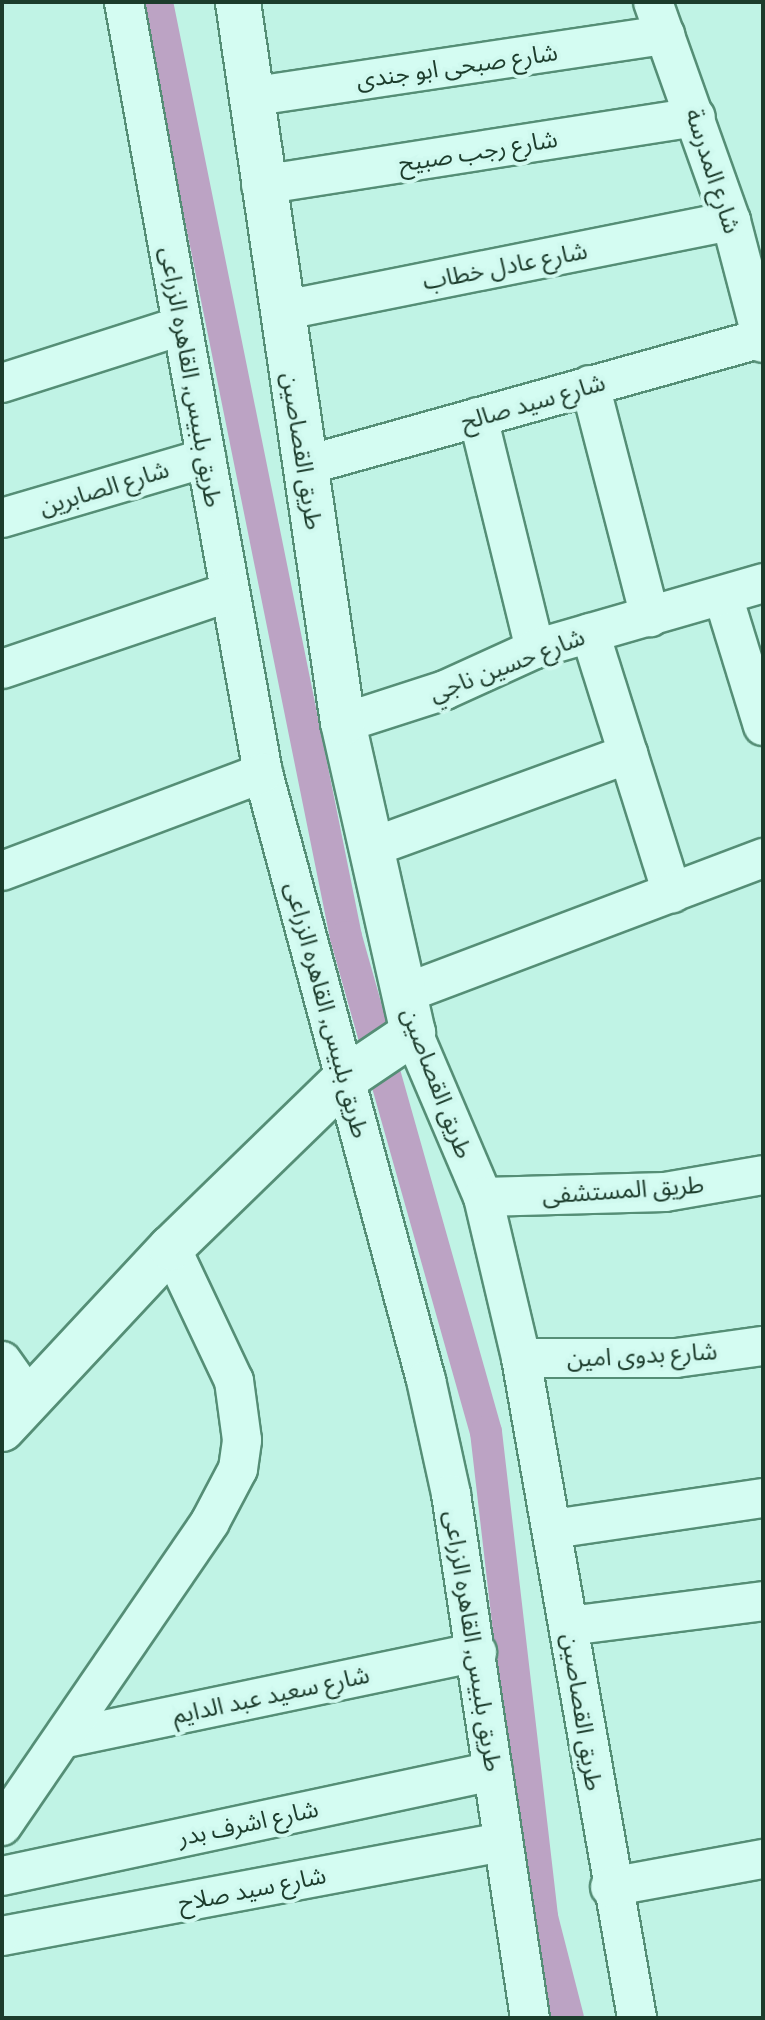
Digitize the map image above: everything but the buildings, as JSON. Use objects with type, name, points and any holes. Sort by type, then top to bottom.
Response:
[{"type":"street","name":"طريق بلبيس, القاهره الزراعى","points":[[124,2],[263,773],[354,1074],[426,1380],[477,1652],[502,1842],[530,2018]]},
{"type":"street","name":"طريق القصاصين","points":[[238,2],[261,185],[343,723],[406,1023],[483,1197],[521,1358],[553,1529],[610,1887],[637,2018]]},
{"type":"street","name":"شارع صبحى ابو جندى","points":[[249,97],[659,19]]},
{"type":"street","name":"شارع المدرسة","points":[[659,19],[731,221],[760,321]]},
{"type":"street","name":"شارع رجب صبيح","points":[[261,185],[696,117]]},
{"type":"street","name":"شارع عادل خطاب","points":[[280,311],[731,221]]},
{"type":"street","name":"شارع سيد صالح","points":[[304,466],[590,385],[760,321]]},
{"type":"street","points":[[2,383],[181,326]]},
{"type":"street","points":[[590,385],[650,617]]},
{"type":"street","points":[[478,417],[535,649]]},
{"type":"street","name":"شارع الصابرين","points":[[2,518],[206,458]]},
{"type":"street","name":"شارع حسين ناجي","points":[[343,723],[469,681],[535,649],[763,583]]},
{"type":"street","points":[[2,669],[229,592]]},
{"type":"street","points":[[723,596],[763,726]]},
{"type":"street","points":[[590,633],[672,893]]},
{"type":"street","points":[[370,848],[628,754]]},
{"type":"street","points":[[2,871],[263,773]]},
{"type":"street","points":[[15,1414],[171,1248],[406,1023],[672,893],[763,858]]},
{"type":"street","name":"طريق المستشفى","points":[[483,1197],[665,1192],[763,1175]]},
{"type":"street","points":[[2,1826],[66,1738],[219,1509],[238,1469],[242,1440],[234,1381],[171,1248]]},
{"type":"street","name":"شارع بدوى امين","points":[[521,1358],[661,1358],[763,1346]]},
{"type":"street","points":[[2,1361],[15,1414]]},
{"type":"street","points":[[553,1529],[763,1498]]},
{"type":"street","points":[[569,1626],[763,1601]]},
{"type":"street","name":"شارع سعيد عبد الدايم","points":[[66,1738],[477,1652]]},
{"type":"street","name":"شارع اشرف بدر","points":[[2,1876],[493,1771]]},
{"type":"street","name":"شارع سيد صلاح","points":[[2,1936],[502,1842]]},
{"type":"street","points":[[610,1887],[763,1859]]},
{"type":"waterway","points":[[157,2],[346,937],[486,1432],[542,1917],[568,2018]]}]
